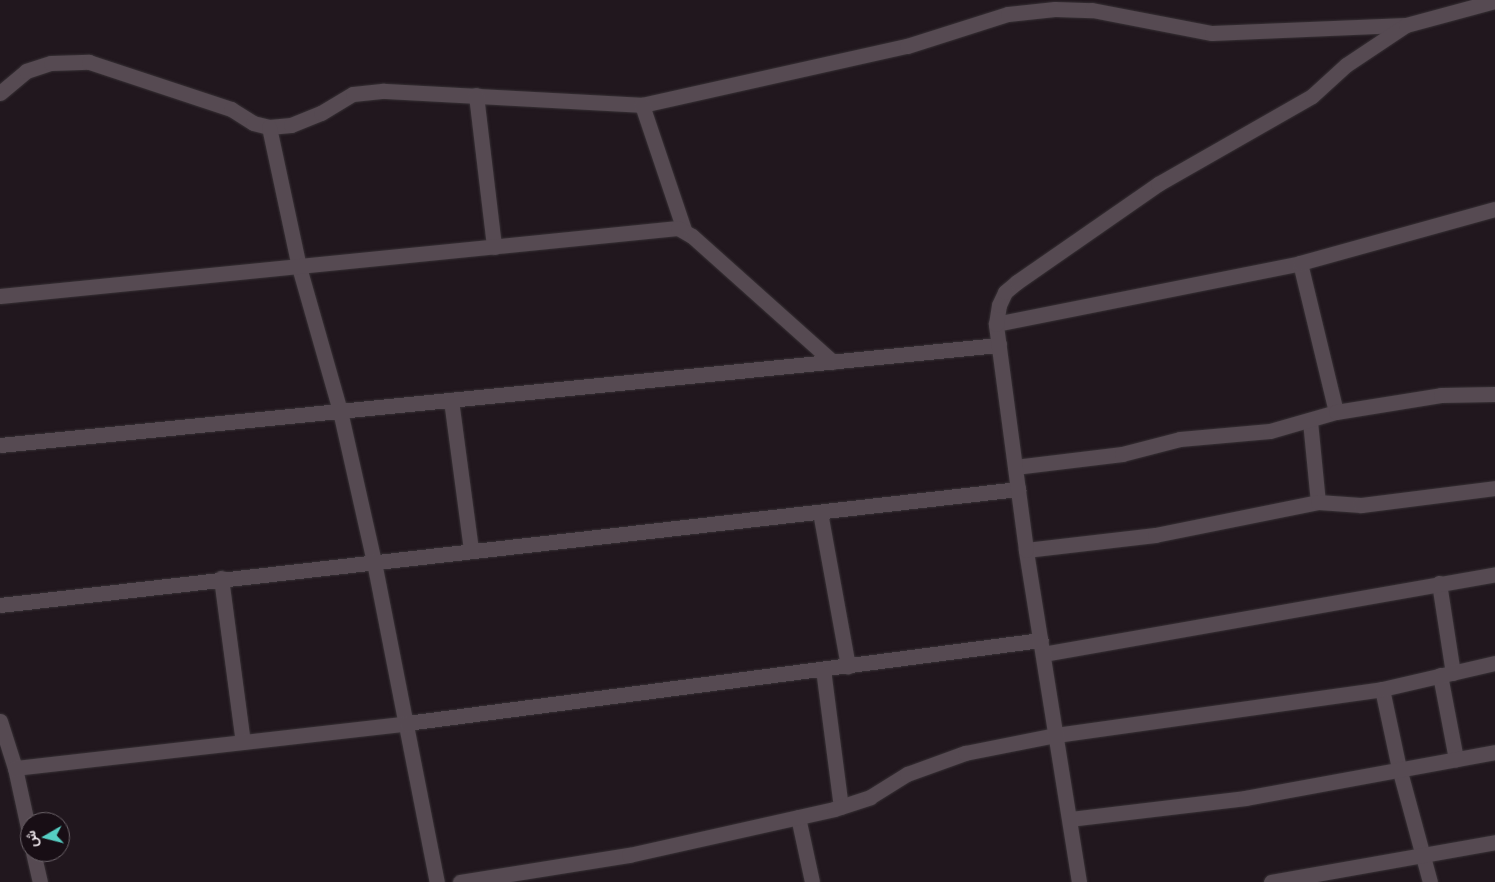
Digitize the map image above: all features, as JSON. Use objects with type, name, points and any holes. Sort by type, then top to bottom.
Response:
[{"type":"street","points":[[0,93],[26,71],[51,63],[89,62],[231,109],[254,123],[269,127],[291,125],[321,113],[353,94],[384,91],[642,105],[907,46],[1008,14],[1055,9],[1092,10],[1212,33],[1406,24],[1495,1]]},
{"type":"street","points":[[1080,882],[1026,550],[996,324],[1005,292],[1158,184],[1312,96],[1346,65],[1406,24]]},
{"type":"street","points":[[476,95],[494,247]]},
{"type":"street","points":[[642,105],[684,230]]},
{"type":"street","points":[[269,127],[299,267],[340,411],[374,562],[437,882]]},
{"type":"street","points":[[996,324],[1300,263],[1495,209]]},
{"type":"street","points":[[0,296],[678,228],[684,230],[833,362]]},
{"type":"street","points":[[1300,263],[1336,412]]},
{"type":"street","points":[[0,446],[999,345]]},
{"type":"street","points":[[1015,466],[1122,454],[1180,439],[1270,431],[1336,412],[1441,395],[1495,394]]},
{"type":"street","points":[[451,400],[471,550]]},
{"type":"street","points":[[1310,421],[1318,502]]},
{"type":"street","points":[[1026,550],[1155,535],[1318,502],[1362,505],[1495,488]]},
{"type":"street","points":[[0,605],[221,578],[1018,489]]},
{"type":"street","points":[[820,512],[848,666]]},
{"type":"street","points":[[15,768],[407,723],[848,666],[1042,647],[1495,574]]},
{"type":"street","points":[[221,578],[244,742]]},
{"type":"street","points":[[1439,583],[1446,674],[1456,759]]},
{"type":"street","points":[[460,882],[628,855],[842,806],[870,797],[907,774],[965,752],[1056,735],[1382,689],[1495,663]]},
{"type":"street","points":[[823,670],[842,806]]},
{"type":"street","points":[[1382,689],[1398,768],[1430,882]]},
{"type":"street","points":[[0,721],[15,768],[25,812]]},
{"type":"street","points":[[1070,819],[1245,798],[1398,768],[1495,752]]},
{"type":"street","points":[[798,817],[812,882]]},
{"type":"street","points":[[1270,882],[1495,842]]},
{"type":"street","points":[[35,862],[40,882]]}]
